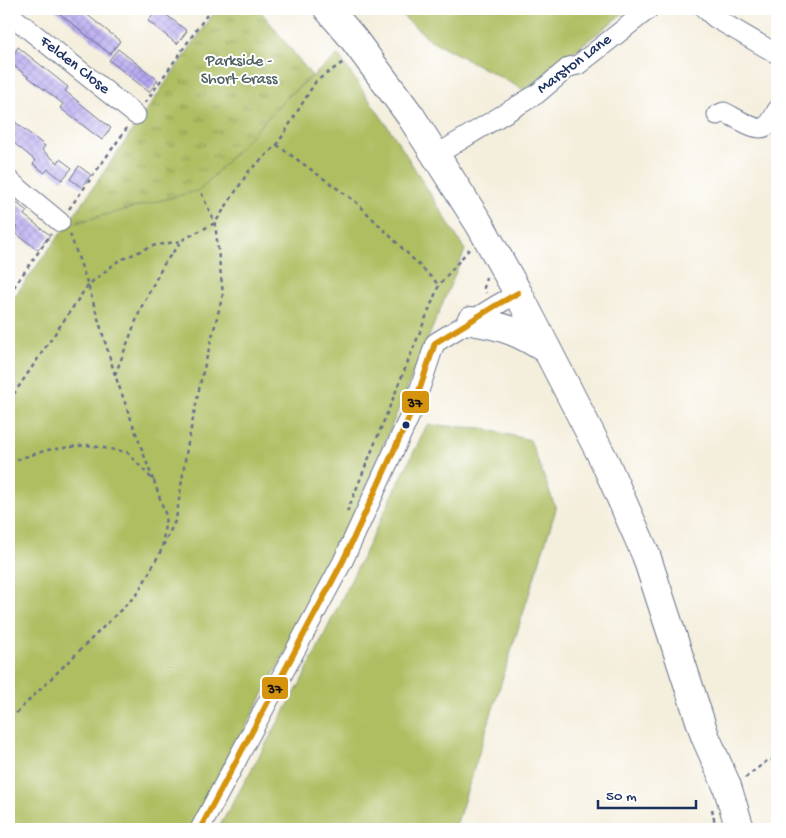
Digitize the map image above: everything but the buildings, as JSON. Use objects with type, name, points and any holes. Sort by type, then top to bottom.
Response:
[{"type":"highway","points":[[328,9],[352,37],[410,115],[480,225],[518,293],[605,462],[646,555],[706,736],[727,786],[740,829]]},
{"type":"highway","points":[[471,321],[507,328],[524,335],[547,350]]},
{"type":"highway","points":[[706,736],[724,829]]},
{"type":"street","name":"Marston Lane","points":[[436,155],[537,94],[569,67],[578,65],[649,9]]},
{"type":"street","points":[[705,9],[715,18],[777,54]]},
{"type":"street","name":"Felden Close","points":[[13,16],[136,115]]},
{"type":"street","points":[[717,115],[724,112],[757,129],[764,128],[774,118]]},
{"type":"street","points":[[9,180],[65,227]]},
{"type":"street","points":[[200,829],[343,561],[413,409],[435,343],[518,293]]},
{"type":"path","points":[[9,294],[65,227],[136,115],[211,9]]},
{"type":"path","points":[[9,401],[88,285],[118,261],[152,246],[182,240],[215,223],[249,171],[276,145],[316,80],[345,61]]},
{"type":"path","points":[[276,145],[356,202],[439,285]]},
{"type":"path","points":[[9,720],[138,593],[176,519],[200,380],[223,294],[215,223],[200,190]]},
{"type":"path","points":[[65,227],[88,285],[115,375],[166,516],[162,549]]},
{"type":"path","points":[[115,375],[141,308],[164,264],[182,240]]},
{"type":"path","points":[[344,520],[439,285],[475,242]]},
{"type":"path","points":[[484,288],[486,278]]},
{"type":"path","points":[[9,462],[47,450],[88,445],[127,452],[154,481]]},
{"type":"path","points":[[727,786],[743,780],[768,760],[777,760]]},
{"type":"green space","name":"Parkside - Short Grass","points":[[217,9],[259,9],[312,76],[286,98],[200,190],[67,225]]},
{"type":"green space","points":[[395,9],[629,9],[524,90],[429,39]]},
{"type":"green space","points":[[338,55],[395,137],[465,250],[337,556],[191,829],[9,829],[9,304],[67,225],[200,189],[286,98]]},
{"type":"green space","points":[[427,425],[481,428],[530,440],[556,509],[455,829],[218,829],[301,682]]},
{"type":"transit line","name":"37","points":[[200,829],[343,561],[413,409],[435,343],[518,293]]}]
